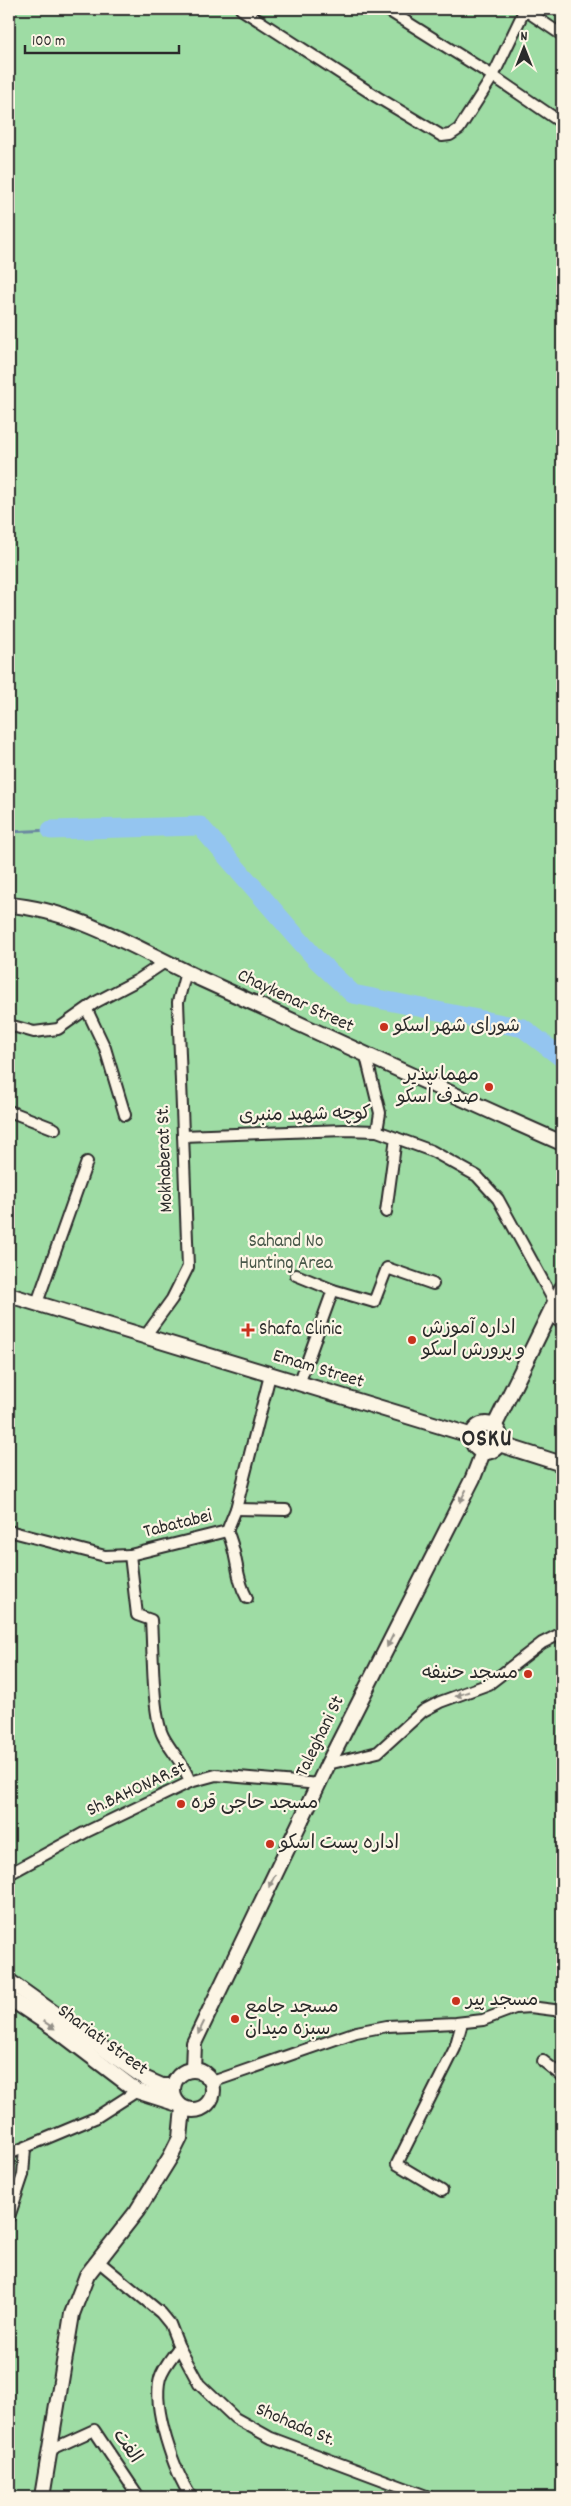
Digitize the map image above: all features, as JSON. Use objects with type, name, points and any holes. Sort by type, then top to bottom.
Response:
[{"type":"main road","name":"Chaykenar Street","points":[[9,905],[32,907],[93,927],[366,1056],[562,1143]]},
{"type":"main road","points":[[494,1427],[562,1288]]},
{"type":"main road","name":"Emam Street","points":[[9,1294],[473,1436]]},
{"type":"main road","points":[[481,1426],[494,1427],[499,1435],[498,1444],[492,1451],[484,1452],[474,1444],[473,1436],[481,1426]]},
{"type":"main road","points":[[498,1444],[562,1464]]},
{"type":"main road","name":"Taleghani St","points":[[193,2070],[194,2043],[328,1764],[484,1452]]},
{"type":"main road","name":"Shariati Street","points":[[9,1981],[146,2079],[162,2086],[173,2086]]},
{"type":"main road","name":"Shariati Street","points":[[9,1998],[54,2028],[137,2091],[180,2106]]},
{"type":"main road","points":[[42,2497],[72,2314],[87,2275],[137,2211],[180,2138],[180,2106],[173,2095],[173,2086],[180,2075],[193,2070],[204,2073],[212,2082],[213,2095],[207,2106],[195,2111],[180,2106]]},
{"type":"street","points":[[240,9],[376,97],[442,136],[450,135],[458,129],[493,76],[525,10],[562,35]]},
{"type":"street","points":[[386,9],[493,76],[562,123]]},
{"type":"street","points":[[9,1025],[34,1032],[58,1029],[165,962]]},
{"type":"street","name":"Mokhaberat St.","points":[[146,1335],[172,1299],[188,1267],[178,1002],[186,972]]},
{"type":"street","points":[[86,1010],[105,1048],[125,1115]]},
{"type":"street","points":[[366,1056],[380,1113],[377,1131]]},
{"type":"street","points":[[9,1111],[55,1129]]},
{"type":"street","name":"کوچه شهید منبری","points":[[183,1136],[344,1130],[377,1131],[432,1151],[477,1176],[498,1199],[552,1308],[562,1324]]},
{"type":"street","points":[[386,1212],[396,1138]]},
{"type":"street","points":[[37,1303],[87,1162]]},
{"type":"street","points":[[296,1275],[333,1290],[374,1302],[387,1268],[433,1284]]},
{"type":"street","points":[[299,1384],[333,1290]]},
{"type":"street","name":"Tabatabei","points":[[9,1531],[105,1556],[130,1556],[227,1531],[236,1509],[270,1375]]},
{"type":"street","points":[[236,1509],[286,1510]]},
{"type":"street","points":[[227,1531],[234,1546],[242,1590],[247,1598]]},
{"type":"street","points":[[130,1556],[137,1615],[151,1620],[156,1701],[162,1735],[180,1759],[190,1782]]},
{"type":"street","points":[[328,1764],[378,1752],[423,1711],[440,1702],[489,1684],[542,1642],[562,1633]]},
{"type":"street","name":"Sh.BAHONAR.st","points":[[9,1874],[84,1833],[190,1782],[216,1775],[319,1784]]},
{"type":"street","points":[[212,2082],[356,2032],[387,2026],[484,2020],[515,2008],[530,2006],[562,2011]]},
{"type":"street","points":[[442,2190],[397,2164],[455,2048],[462,2022]]},
{"type":"street","points":[[543,2061],[562,2076]]},
{"type":"street","points":[[9,2154],[95,2118],[137,2091]]},
{"type":"street","points":[[9,2218],[23,2175],[25,2148]]},
{"type":"street","name":"Shohada St.","points":[[98,2261],[161,2314],[170,2324],[179,2347],[199,2384],[236,2418],[271,2438],[429,2497]]},
{"type":"street","points":[[179,2347],[160,2378],[160,2414],[172,2458],[191,2497]]},
{"type":"street","name":"الفت","points":[[50,2450],[94,2430],[139,2497]]},
{"type":"green space","name":"Sahand No Hunting Area","points":[[9,9],[562,9],[562,2497],[9,2497]]},
{"type":"waterway","points":[[51,830],[200,826],[316,959],[353,994],[523,1028],[562,1058]]},
{"type":"waterway","points":[[9,832],[51,830]]},
{"type":"place","name":"شورای شهر اسکو","points":[[384,1027]]},
{"type":"place","name":"مهمانپذیر صدف اسکو","points":[[489,1087]]},
{"type":"place","name":"Shafa Clinic","points":[[248,1330]]},
{"type":"place","name":"اداره آموزش و پرورش اسکو","points":[[412,1340]]},
{"type":"place","name":"مسجد حنیفه","points":[[528,1674]]},
{"type":"place","name":"مسجد حاجی قره","points":[[181,1804]]},
{"type":"place","name":"اداره پست اسکو","points":[[270,1844]]},
{"type":"place","name":"مسجد پیر","points":[[456,2001]]},
{"type":"place","name":"مسجد جامع سبزه میدان","points":[[235,2019]]},
{"type":"district","name":"OSKU","points":[[487,1440]]}]
